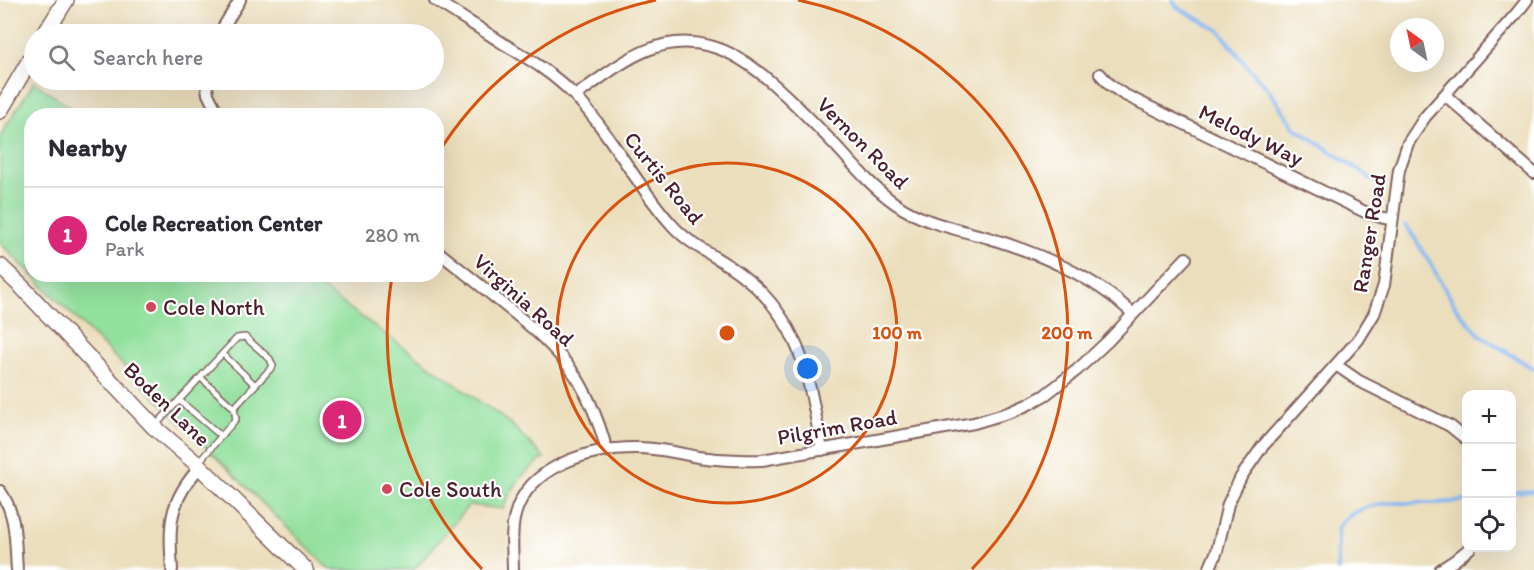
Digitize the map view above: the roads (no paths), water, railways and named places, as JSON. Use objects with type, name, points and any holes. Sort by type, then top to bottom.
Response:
[{"type":"street","points":[[225,24],[240,0]]},
{"type":"street","name":"Curtis Road","points":[[435,0],[539,66],[564,85],[596,120],[654,203],[674,227],[694,244],[750,281],[773,304],[782,316],[803,362],[822,450]]},
{"type":"street","name":"Ranger Road","points":[[1209,570],[1217,551],[1228,504],[1241,477],[1262,447],[1358,340],[1374,314],[1384,285],[1399,170],[1408,143],[1425,117],[1527,0]]},
{"type":"street","points":[[50,24],[62,1]]},
{"type":"street","name":"Vernon Road","points":[[575,96],[629,58],[655,46],[683,42],[711,46],[724,51],[751,66],[780,90],[874,188],[898,206],[925,220],[1015,247],[1046,259],[1099,287],[1133,314]]},
{"type":"street","points":[[3,101],[24,68]]},
{"type":"street","name":"Melody Way","points":[[1100,74],[1123,94],[1367,213],[1392,219]]},
{"type":"street","points":[[207,90],[215,108]]},
{"type":"street","points":[[1445,95],[1534,173]]},
{"type":"street","name":"Virginia Road","points":[[444,256],[528,323],[554,349],[576,377],[593,407],[607,451]]},
{"type":"street","name":"Pilgrim Road","points":[[513,570],[513,525],[516,513],[527,490],[547,472],[560,465],[574,459],[622,448],[653,449],[699,457],[746,460],[778,457],[974,423],[1011,412],[1045,395],[1069,377],[1186,258]]},
{"type":"street","name":"Boden Lane","points":[[0,266],[154,427],[306,570]]},
{"type":"street","points":[[1336,365],[1359,381],[1450,426],[1462,435]]},
{"type":"street","points":[[172,570],[171,529],[174,510],[180,491],[198,466]]},
{"type":"street","points":[[0,491],[7,500],[14,523],[17,570]]},
{"type":"street","points":[[1440,570],[1465,552]]},
{"type":"lane","points":[[154,427],[237,338],[245,337],[270,359],[273,366],[234,408]]},
{"type":"lane","points":[[223,354],[255,385]]},
{"type":"lane","points":[[198,466],[236,419],[234,408],[201,378]]},
{"type":"lane","points":[[180,400],[221,436]]},
{"type":"waterway","points":[[1173,0],[1177,7],[1220,31],[1268,89],[1294,127],[1381,187]]},
{"type":"waterway","points":[[1406,225],[1456,308],[1480,335],[1534,369]]},
{"type":"waterway","points":[[1516,492],[1534,491]]},
{"type":"waterway","points":[[1338,570],[1338,527],[1354,513],[1367,507],[1387,503],[1462,501]]},
{"type":"place","name":"Cole North","points":[[151,307]]},
{"type":"place","name":"Cole Recreation Center","points":[[342,420]]},
{"type":"place","name":"Cole South","points":[[387,489]]}]
